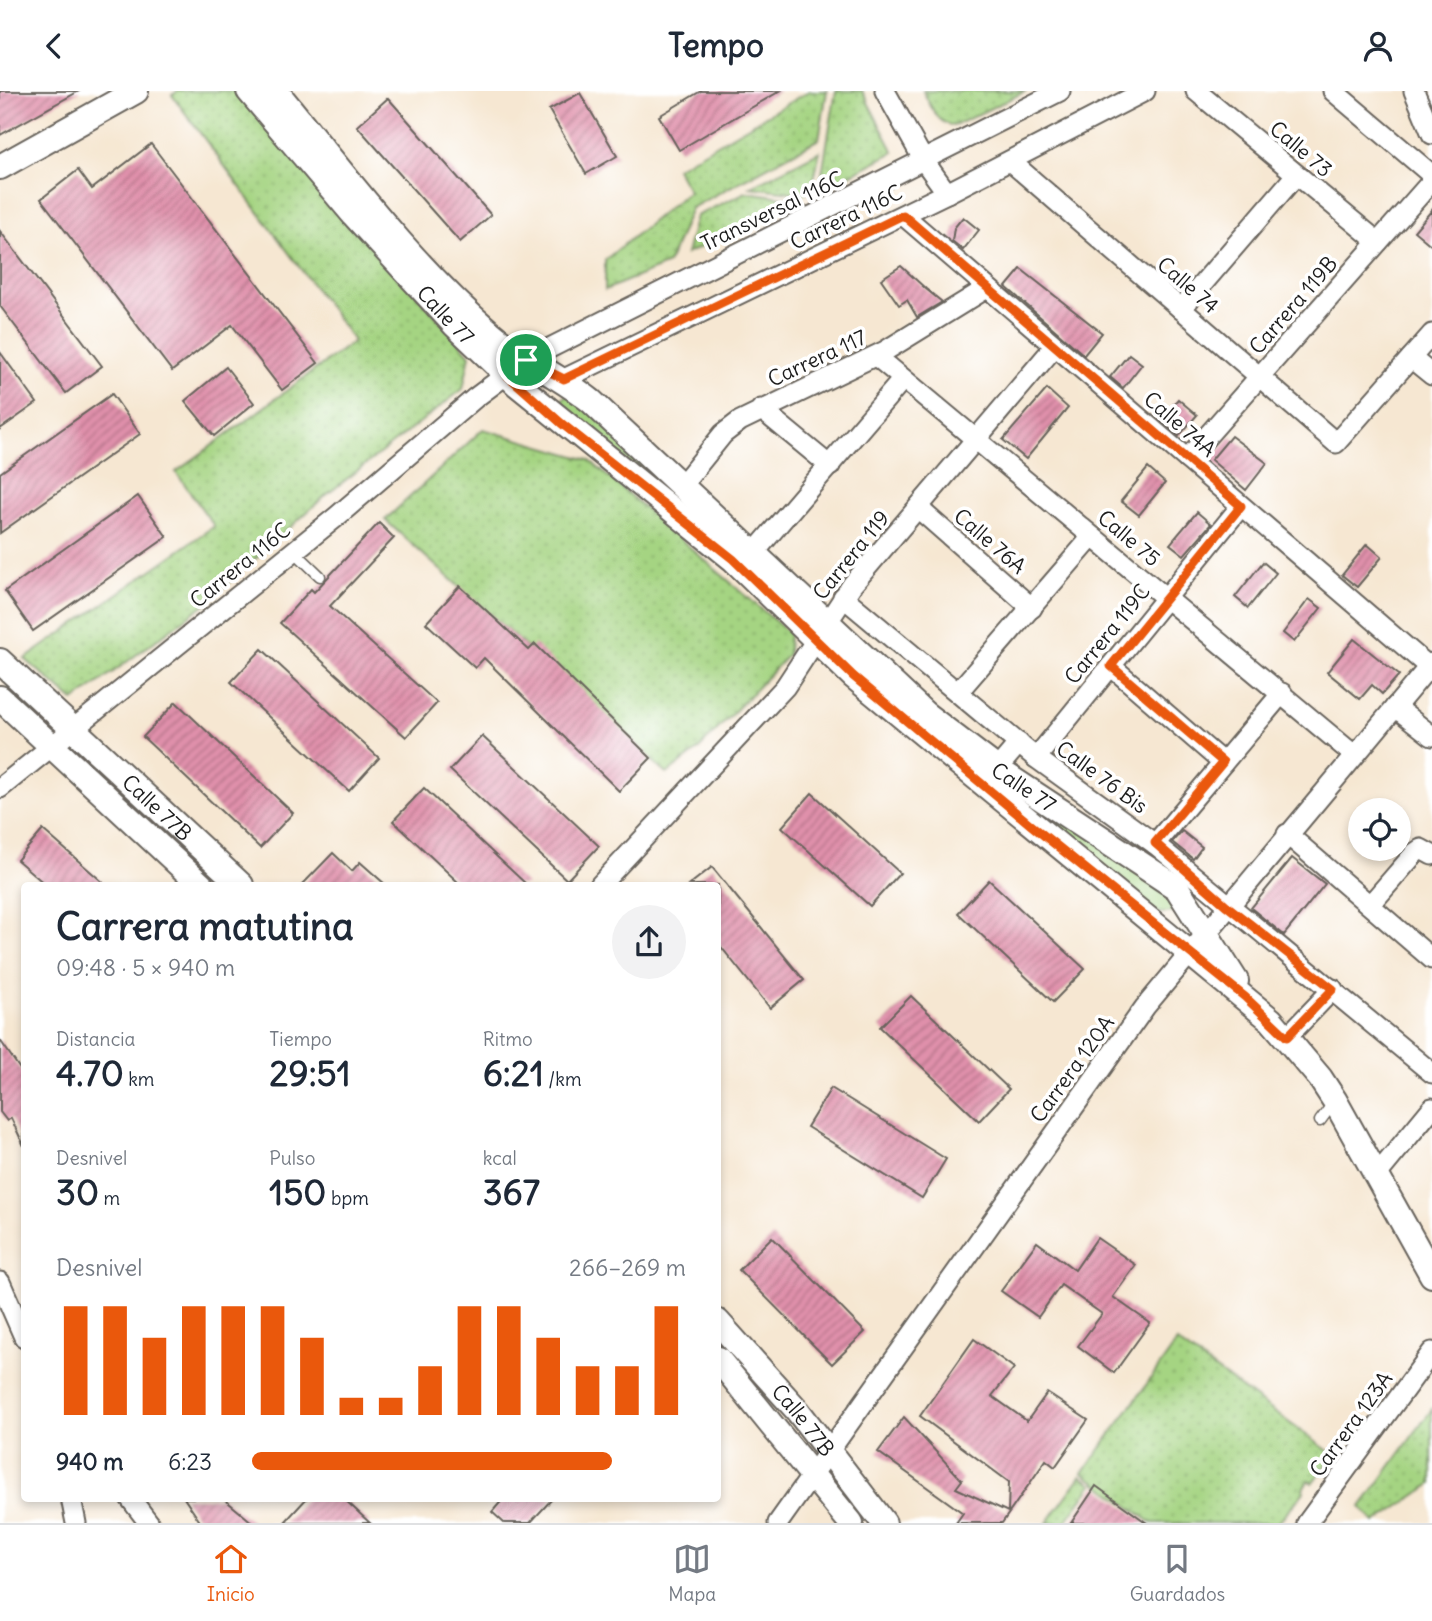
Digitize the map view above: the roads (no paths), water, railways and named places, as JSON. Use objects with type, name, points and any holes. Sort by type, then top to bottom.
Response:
[{"type":"street","points":[[0,167],[136,91]]},
{"type":"street","name":"Calle 77","points":[[250,91],[354,215],[454,324],[507,375],[561,423],[997,769],[1177,888],[1245,997]]},
{"type":"street","name":"Calle 77","points":[[276,91],[426,268],[485,328],[526,360],[564,379],[754,553],[821,632],[853,676],[1031,825],[1245,997],[1287,1037],[1335,1101],[1376,1176],[1430,1265]]},
{"type":"street","points":[[885,91],[924,161],[947,193]]},
{"type":"street","name":"Transversal 116C","points":[[507,375],[526,360],[1060,91]]},
{"type":"street","name":"Carrera 116C","points":[[564,379],[903,215],[1145,91]]},
{"type":"street","name":"Calle 73","points":[[1196,91],[1378,242]]},
{"type":"street","points":[[1333,91],[1432,175]]},
{"type":"street","points":[[1414,91],[1432,134]]},
{"type":"street","name":"Calle 74","points":[[1010,161],[1336,443],[1411,358]]},
{"type":"street","points":[[1181,309],[1296,175]]},
{"type":"street","name":"Carrera 119B","points":[[1187,459],[1432,181]]},
{"type":"street","name":"Calle 74A","points":[[903,215],[1241,506],[1431,665]]},
{"type":"street","name":"Carrera 117","points":[[682,485],[723,435],[761,409],[876,356],[987,288]]},
{"type":"street","points":[[1432,334],[1411,358],[1432,375]]},
{"type":"street","name":"Carrera 119","points":[[603,882],[785,687],[843,597],[1055,347]]},
{"type":"street","name":"Calle 75","points":[[876,356],[1354,755]]},
{"type":"street","name":"Carrera 116C","points":[[0,788],[294,551],[475,398],[507,375]]},
{"type":"street","points":[[754,553],[903,379]]},
{"type":"street","points":[[761,409],[830,466]]},
{"type":"street","name":"Carrera 119C","points":[[1035,758],[1241,506]]},
{"type":"street","name":"Calle 76A","points":[[918,508],[1032,608]]},
{"type":"street","points":[[958,692],[1092,537]]},
{"type":"street","name":"Calle 76 Bis","points":[[843,597],[1035,758],[1155,843],[1227,906],[1333,989],[1432,1073]]},
{"type":"street","name":"Calle 77B","points":[[0,661],[238,882]]},
{"type":"street","name":"Carrera 120A","points":[[778,1523],[1091,1081],[1189,951],[1431,665]]},
{"type":"street","points":[[1111,666],[1223,762]]},
{"type":"street","points":[[1155,843],[1282,693]]},
{"type":"street","name":"Calle 77B","points":[[0,698],[50,748],[198,882]]},
{"type":"street","points":[[1395,707],[1432,736]]},
{"type":"street","points":[[997,769],[1019,743]]},
{"type":"street","points":[[1114,844],[1131,825]]},
{"type":"street","points":[[1287,834],[1432,959]]},
{"type":"street","points":[[1370,905],[1415,853],[1421,849],[1430,854]]},
{"type":"street","points":[[1287,1037],[1333,989]]},
{"type":"street","points":[[1376,1176],[1432,1108]]},
{"type":"street","points":[[0,1282],[21,1330]]},
{"type":"street","name":"Calle 77B","points":[[721,1325],[761,1368],[884,1523]]},
{"type":"street","name":"Carrera 123A","points":[[1307,1523],[1432,1352]]},
{"type":"street","name":"Calle 77B","points":[[721,1364],[851,1523]]},
{"type":"street","points":[[72,1502],[76,1523]]},
{"type":"street","points":[[133,1502],[149,1523]]},
{"type":"lane","points":[[294,551],[320,576]]},
{"type":"lane","points":[[1320,1121],[1335,1101]]}]
